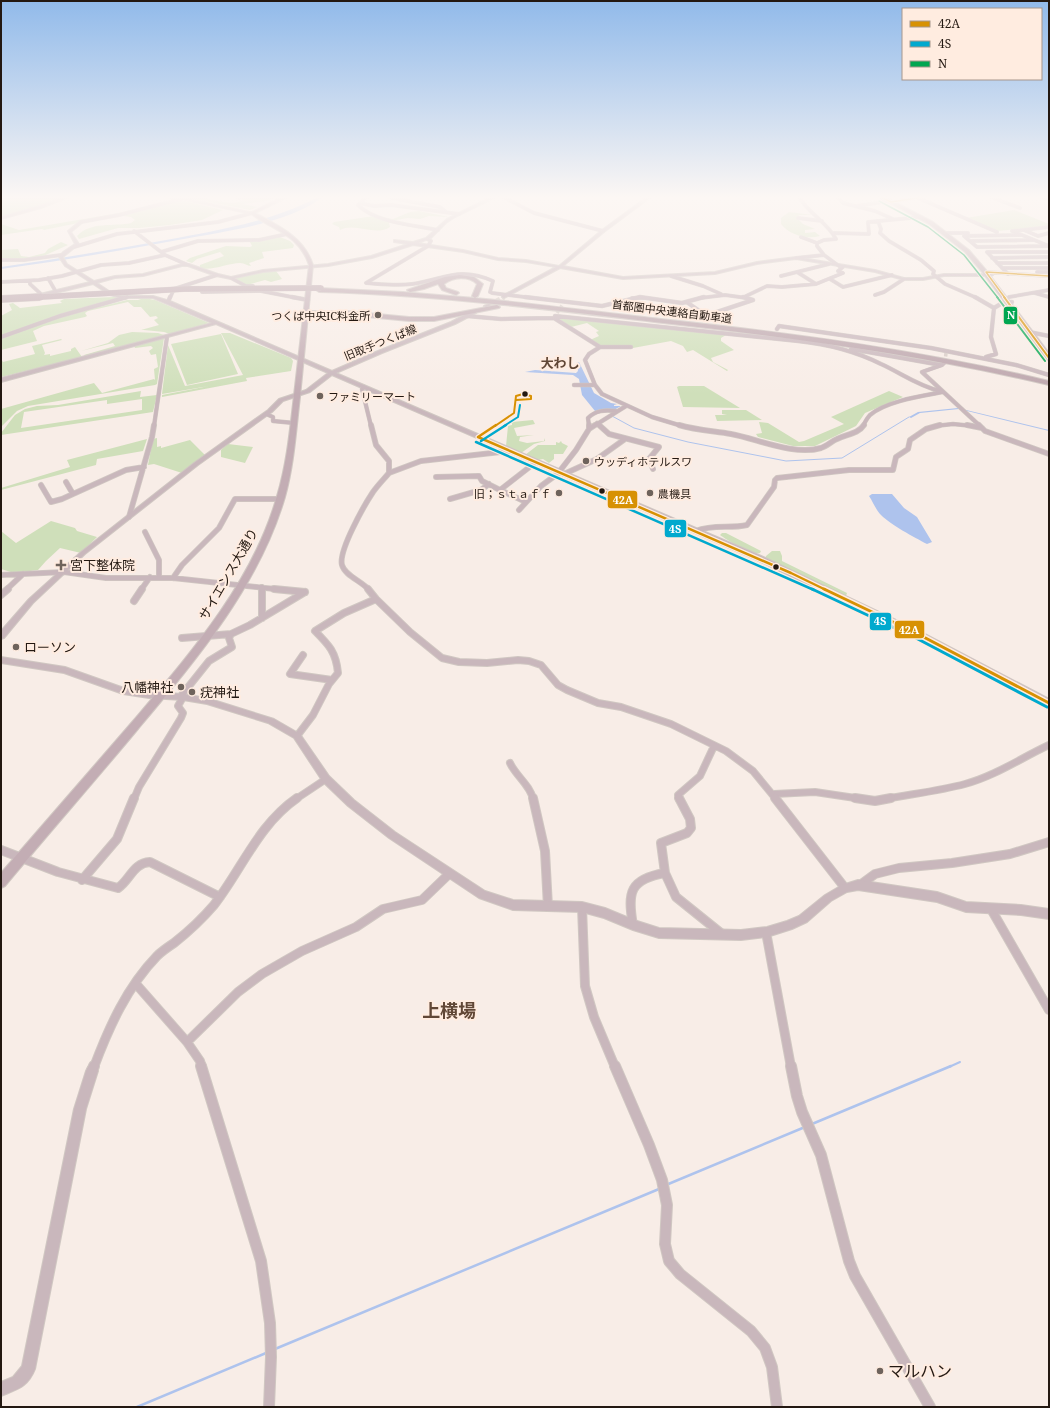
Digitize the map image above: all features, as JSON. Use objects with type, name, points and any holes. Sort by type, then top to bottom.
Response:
[{"type":"highway","points":[[980,263],[1009,300],[1049,358]]},
{"type":"highway","points":[[342,288],[411,290],[422,288],[446,278],[461,276],[476,278],[482,282],[482,288],[466,308],[457,312],[430,318]]},
{"type":"highway","points":[[306,313],[340,310],[409,317],[428,317],[451,313],[465,307],[475,298],[479,289],[480,284],[471,279],[450,278],[441,284],[444,289],[456,293],[555,313]]},
{"type":"highway","name":"首都圏中央連絡自動車道","points":[[1,301],[193,291],[342,288],[446,294],[555,313],[801,334],[888,346],[962,360],[1049,382]]},
{"type":"highway","name":"首都圏中央連絡自動車道","points":[[320,289],[384,292],[490,301],[817,339],[886,349],[975,365],[1049,382]]},
{"type":"highway","points":[[384,292],[438,300],[442,307],[429,315],[409,317]]},
{"type":"highway","points":[[306,313],[346,313],[401,318],[430,318],[450,316],[482,308],[507,306],[614,315]]},
{"type":"highway","points":[[1032,332],[1049,351]]},
{"type":"main road","name":"サイエンス大通り","points":[[1,882],[160,696],[208,636],[241,585],[263,544],[281,499],[287,472],[308,300],[311,267],[310,263]]},
{"type":"street","points":[[64,263],[92,283],[115,295],[127,297],[153,297],[168,302],[759,558],[869,610],[1049,702]]},
{"type":"street","points":[[1,282],[48,278],[101,265],[131,263]]},
{"type":"street","points":[[182,263],[217,275],[231,278],[246,286],[309,286]]},
{"type":"street","points":[[231,278],[263,271],[311,267],[337,263]]},
{"type":"street","points":[[400,263],[366,283],[412,284],[445,275],[469,273],[486,277],[493,281],[490,292],[492,293],[509,294],[563,303],[602,306],[631,298],[670,303],[688,303],[703,298],[725,295],[744,297],[753,300],[708,315],[704,314],[688,303]]},
{"type":"street","points":[[527,263],[623,278],[715,273],[759,263]]},
{"type":"street","points":[[504,297],[559,268],[565,263]]},
{"type":"street","points":[[822,263],[875,271],[904,279],[917,280],[935,276],[988,274],[1047,268],[1049,272]]},
{"type":"street","points":[[835,263],[841,266]]},
{"type":"street","points":[[924,263],[934,271],[932,274],[943,283],[986,302],[994,308]]},
{"type":"street","points":[[997,263],[1049,263]]},
{"type":"street","points":[[997,263],[1007,272],[1049,276]]},
{"type":"street","points":[[781,276],[829,264]]},
{"type":"street","points":[[1,301],[17,296],[42,295],[120,276],[143,276],[172,267],[188,265]]},
{"type":"street","points":[[744,297],[763,287],[775,285],[782,287],[816,284],[843,274],[838,271],[841,266]]},
{"type":"street","points":[[1002,268],[1049,272]]},
{"type":"street","points":[[797,272],[816,284]]},
{"type":"street","points":[[168,302],[174,289],[217,275]]},
{"type":"street","points":[[830,279],[843,287],[892,275]]},
{"type":"street","points":[[671,276],[725,295]]},
{"type":"street","points":[[48,278],[56,292]]},
{"type":"street","points":[[875,295],[884,292],[904,279]]},
{"type":"street","points":[[30,280],[30,284],[42,295]]},
{"type":"street","points":[[258,291],[261,286]]},
{"type":"street","points":[[994,308],[1009,300],[1032,292],[1049,290]]},
{"type":"street","points":[[202,292],[258,291],[308,300]]},
{"type":"street","points":[[1032,292],[1049,297]]},
{"type":"street","points":[[1,338],[60,316],[127,297]]},
{"type":"street","points":[[982,358],[996,354],[991,337],[994,308]]},
{"type":"street","name":"旧取手つくば線","points":[[1,636],[31,601],[83,553],[196,464],[266,414],[281,400],[311,390],[332,373],[474,312]]},
{"type":"street","points":[[467,316],[501,319],[555,313],[825,344],[882,364],[922,386],[943,392]]},
{"type":"street","points":[[555,313],[600,347]]},
{"type":"street","points":[[1,380],[216,323]]},
{"type":"street","points":[[777,328],[778,326],[823,331],[982,358],[1049,375]]},
{"type":"street","points":[[1032,332],[1049,336]]},
{"type":"street","points":[[129,517],[152,437],[167,337]]},
{"type":"street","points":[[631,347],[600,347],[589,354],[585,360],[593,385],[602,394],[652,417],[696,430],[730,434],[788,448],[804,450],[822,448],[837,439],[859,431],[870,414],[909,399],[943,392]]},
{"type":"street","points":[[838,348],[944,364],[922,372],[985,431],[1049,454]]},
{"type":"street","points":[[574,385],[593,385]]},
{"type":"street","points":[[364,387],[362,389],[376,445],[389,461],[389,473]]},
{"type":"street","points":[[561,473],[589,429],[626,406]]},
{"type":"street","points":[[589,429],[588,418],[594,413],[598,411],[616,412]]},
{"type":"street","points":[[266,414],[273,417],[273,421],[294,423]]},
{"type":"street","points":[[597,423],[609,434],[659,447],[649,459],[653,469]]},
{"type":"street","points":[[696,531],[705,527],[747,525],[774,487],[775,480],[777,478],[849,470],[893,470],[896,457],[908,449],[910,440],[924,429],[931,426],[954,423],[982,428]]},
{"type":"street","points":[[519,510],[541,486],[561,473],[597,459],[625,439]]},
{"type":"street","points":[[510,451],[420,461],[389,473],[373,492],[347,537],[342,556],[342,565],[345,570],[364,584],[376,599],[410,632],[442,658],[460,662],[487,663],[518,660],[535,662],[541,665],[558,685],[567,690],[598,702],[621,707],[671,724],[726,752],[753,771],[774,794],[845,888]]},
{"type":"street","points":[[500,490],[536,462]]},
{"type":"street","points":[[42,485],[51,502],[73,494],[126,470],[144,467]]},
{"type":"street","points":[[436,477],[479,476],[482,481],[526,502]]},
{"type":"street","points":[[66,482],[73,494]]},
{"type":"street","points":[[450,499],[481,490],[489,484]]},
{"type":"street","points":[[173,578],[180,567],[200,550],[217,531],[235,499],[281,499]]},
{"type":"street","points":[[145,532],[159,560],[159,577]]},
{"type":"street","points":[[1,575],[64,572],[106,578],[159,577],[305,592],[262,618],[231,634],[182,638]]},
{"type":"street","points":[[1,595],[3,591],[23,574]]},
{"type":"street","points":[[134,601],[150,577]]},
{"type":"street","points":[[262,587],[262,618]]},
{"type":"street","points":[[297,736],[313,716],[332,680],[338,673],[337,660],[332,648],[315,631],[330,620],[362,604],[376,599]]},
{"type":"street","points":[[82,880],[117,839],[139,787],[183,714],[178,706],[182,696],[209,662],[232,647],[229,638],[231,634]]},
{"type":"street","points":[[303,655],[290,674],[332,680]]},
{"type":"street","points":[[1,660],[65,670],[123,691],[160,696],[182,696],[235,709],[271,721],[297,736],[326,779],[351,802],[392,835],[482,895],[513,905],[582,907],[605,913],[633,925],[659,933],[742,935],[766,932],[788,926],[803,919],[828,898],[845,888],[858,886],[937,896],[966,907],[1021,910],[1049,914]]},
{"type":"street","points":[[714,746],[700,776],[678,795],[691,827],[690,831],[686,834],[664,840],[661,844],[665,873],[676,897],[722,934]]},
{"type":"street","points":[[774,794],[815,792],[875,801],[965,784],[998,771],[1029,754],[1049,746]]},
{"type":"street","points":[[510,763],[514,772],[532,793],[545,851],[548,907]]},
{"type":"street","points":[[1,1389],[18,1382],[28,1369],[80,1109],[92,1071],[123,1005],[155,957],[197,924],[220,897],[230,884],[257,840],[274,818],[284,808],[326,779]]},
{"type":"street","points":[[858,886],[875,874],[899,868],[952,863],[1010,854],[1049,842]]},
{"type":"street","points":[[1,850],[21,859],[82,880],[118,888],[123,886],[128,880],[134,868],[145,861],[150,862],[220,897]]},
{"type":"street","points":[[633,925],[630,910],[633,889],[638,882],[645,877],[665,873]]},
{"type":"street","points":[[187,1042],[238,992],[262,974],[302,951],[356,927],[383,909],[422,900],[449,874]]},
{"type":"street","points":[[582,907],[585,986],[594,1017],[649,1145],[662,1180],[667,1205],[665,1244],[669,1261],[680,1274],[752,1331],[765,1348],[772,1367],[777,1407]]},
{"type":"street","points":[[991,909],[1049,1010]]},
{"type":"street","points":[[766,932],[797,1096],[802,1112],[821,1156],[849,1261],[855,1276],[930,1407]]},
{"type":"street","points":[[136,984],[187,1042],[200,1061],[261,1261],[270,1323],[271,1357],[269,1407]]},
{"type":"green space","points":[[206,263],[250,263],[251,266],[240,263],[205,269],[200,268],[200,265]]},
{"type":"green space","points":[[276,271],[282,279],[271,282],[265,280],[247,285],[233,278]]},
{"type":"green space","points":[[125,298],[55,317],[1,336],[1,316],[12,310],[9,304],[13,303],[20,308],[62,303],[60,301],[64,299]]},
{"type":"green space","points":[[144,298],[155,300],[209,323],[170,334],[141,330],[159,325],[154,320],[158,318],[156,316],[150,317],[141,307],[134,307],[128,302],[88,311],[85,313],[87,316],[85,317],[44,326],[33,331],[37,341],[1,350],[1,339],[8,336],[67,315],[127,300],[138,300]]},
{"type":"green space","points":[[558,318],[726,335],[721,338],[721,341],[734,350],[711,358],[713,362],[728,370],[727,371],[693,350],[687,352],[683,346],[671,341],[633,348],[599,346],[590,340],[599,336],[596,332],[599,331],[587,323],[571,327]]},
{"type":"green space","points":[[132,332],[158,333],[164,335],[85,356],[84,355],[115,346],[113,343],[81,351],[108,343],[119,335]]},
{"type":"green space","points":[[221,333],[230,333],[291,358],[293,361],[291,371],[246,378],[247,381],[162,397],[162,395],[209,386],[162,394],[168,345],[185,386],[243,375]]},
{"type":"green space","points":[[221,334],[238,374],[187,385],[171,344]]},
{"type":"green space","points":[[164,338],[157,384],[28,406],[17,411],[1,427],[1,409],[94,383],[102,393],[154,379],[155,380],[154,369],[158,367],[156,354],[151,355],[149,351],[153,348],[151,346],[135,348],[134,346]]},
{"type":"green space","points":[[62,340],[42,345],[45,353],[44,355],[50,354],[50,356],[71,351],[71,349],[75,347],[82,357],[1,377],[1,359],[3,362],[35,354],[32,346]]},
{"type":"green space","points":[[704,386],[740,408],[683,407],[677,387]]},
{"type":"green space","points":[[141,391],[140,397],[157,395],[153,412],[1,435],[15,415],[25,409],[37,406],[58,405]],"holes":[[[142,399],[142,410],[21,428],[24,412],[107,400],[107,404]]]},
{"type":"green space","points":[[889,391],[903,397],[865,413],[856,426],[815,446],[793,446],[758,437],[756,434],[762,433],[759,422],[768,423],[799,442],[804,441],[844,424],[831,417]]},
{"type":"green space","points":[[722,410],[746,410],[762,420],[717,421],[715,415],[727,415],[722,414]]},
{"type":"green space","points":[[533,420],[535,424],[514,428],[517,436],[534,435],[520,437],[519,441],[527,443],[544,441],[544,438],[545,441],[534,444],[521,453],[506,446],[508,426],[512,425],[512,422]]},
{"type":"green space","points":[[157,438],[157,447],[161,446],[161,448],[190,440],[205,455],[182,473],[154,464],[148,465],[153,439]]},
{"type":"green space","points":[[147,439],[143,451],[97,459],[96,465],[1,490],[1,488],[70,467],[67,460]]},
{"type":"green space","points":[[561,441],[568,446],[563,454],[554,454],[554,459],[549,463],[543,459],[538,460],[525,455],[538,445],[556,445],[556,442],[559,443]]},
{"type":"green space","points":[[228,444],[253,447],[245,463],[221,457],[221,450]]},
{"type":"green space","points":[[51,521],[75,528],[77,531],[97,537],[81,553],[60,548],[38,570],[14,573],[1,569],[1,531],[16,543]]},
{"type":"green space","points":[[722,533],[726,533],[761,551],[760,553],[756,553],[746,550],[720,535]]},
{"type":"green space","points":[[772,551],[780,551],[782,561],[847,593],[846,596],[765,559],[766,556]]},
{"type":"water","points":[[579,362],[594,393],[611,403],[617,404],[614,406],[621,406],[614,410],[595,411],[582,395],[579,379],[573,375],[525,372],[535,370],[576,373],[578,371],[576,363]]},
{"type":"water","points":[[958,408],[1049,431],[959,409],[920,413],[911,418],[909,417],[918,412]]},
{"type":"water","points":[[872,494],[892,494],[904,508],[917,517],[932,542],[927,544],[885,519],[869,496]]},
{"type":"waterway","points":[[1,268],[36,263]]},
{"type":"waterway","points":[[612,416],[634,428],[688,442],[786,461],[842,458],[909,417]]},
{"type":"waterway","points":[[949,1067],[960,1062]]},
{"type":"waterway","points":[[812,1124],[951,1066]]},
{"type":"waterway","points":[[666,1185],[805,1127]]},
{"type":"waterway","points":[[275,1349],[659,1189]]},
{"type":"waterway","points":[[137,1407],[266,1353]]},
{"type":"tunnel","points":[[489,305],[504,297],[502,298]]},
{"type":"tunnel","points":[[557,313],[563,304]]},
{"type":"tunnel","points":[[945,362],[946,353]]},
{"type":"transit line","name":"N","points":[[970,263],[1045,361]]},
{"type":"transit line","name":"42A","points":[[986,272],[1049,358]]},
{"type":"transit line","name":"42A","points":[[986,272],[1049,276]]},
{"type":"transit line","name":"42A","points":[[478,437],[514,413],[516,396],[523,394],[531,396],[531,399],[516,400]]},
{"type":"transit line","name":"4S","points":[[481,441],[518,417],[520,405]]},
{"type":"transit line","name":"42A","points":[[478,437],[791,573],[916,633],[1049,703]]},
{"type":"transit line","name":"4S","points":[[476,442],[789,578],[914,637],[1047,707]]},
{"type":"place","name":"つくば中央IC料金所","points":[[378,315]]},
{"type":"place","name":"ファミリーマート","points":[[320,396]]},
{"type":"place","name":"ウッディホテルスワ","points":[[586,461]]},
{"type":"place","name":"旧；ｓｔａｆｆ","points":[[559,493]]},
{"type":"place","name":"農機具","points":[[650,493]]},
{"type":"place","name":"宮下整体院","points":[[61,565]]},
{"type":"place","name":"ローソン","points":[[16,647]]},
{"type":"place","name":"八幡神社","points":[[181,687]]},
{"type":"place","name":"疣神社","points":[[192,692]]},
{"type":"place","name":"マルハン","points":[[880,1371]]},
{"type":"district","name":"大わし","points":[[560,363]]},
{"type":"district","name":"上横場","points":[[449,1010]]}]
